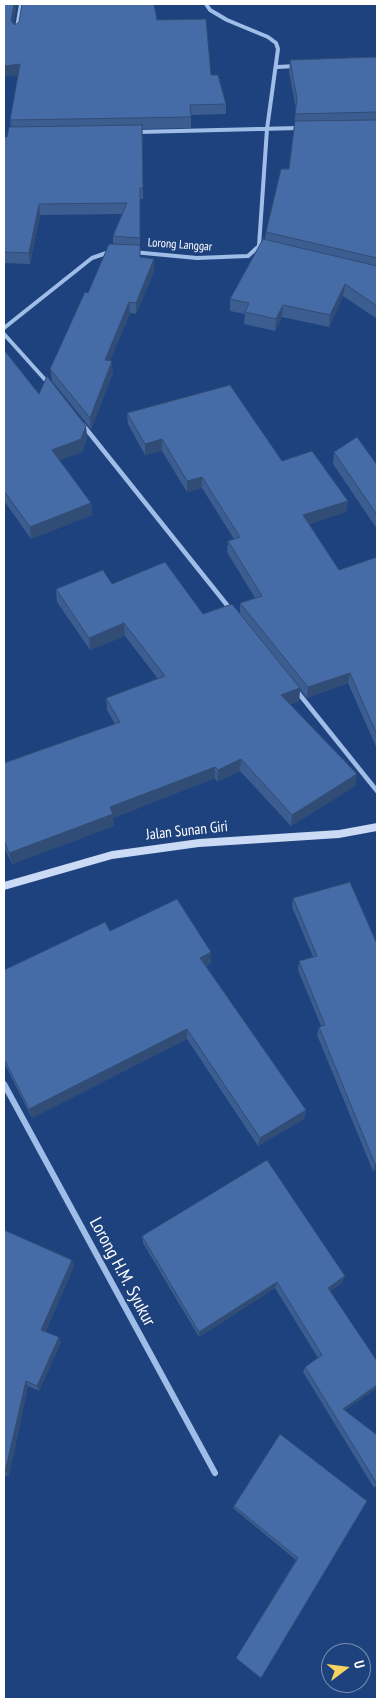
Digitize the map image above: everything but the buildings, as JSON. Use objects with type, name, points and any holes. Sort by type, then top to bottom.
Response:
[{"type":"street","points":[[16,32],[21,4]]},
{"type":"street","points":[[206,4],[210,10],[226,20],[268,36],[276,43],[278,49],[268,129],[259,246],[268,248]]},
{"type":"street","points":[[277,67],[304,66]]},
{"type":"street","points":[[131,132],[307,128]]},
{"type":"street","name":"Lorong Langgar","points":[[123,251],[197,258],[248,256],[259,246]]},
{"type":"street","points":[[4,328],[92,258],[106,252],[115,251]]},
{"type":"street","points":[[4,334],[54,389]]},
{"type":"street","points":[[78,420],[234,614]]},
{"type":"street","points":[[290,683],[377,791]]},
{"type":"street","name":"Jalan Sunan Giri","points":[[4,886],[112,855],[199,842],[339,834],[377,827]]},
{"type":"street","name":"Lorong H.M. Syukur","points":[[4,1084],[214,1473]]}]
